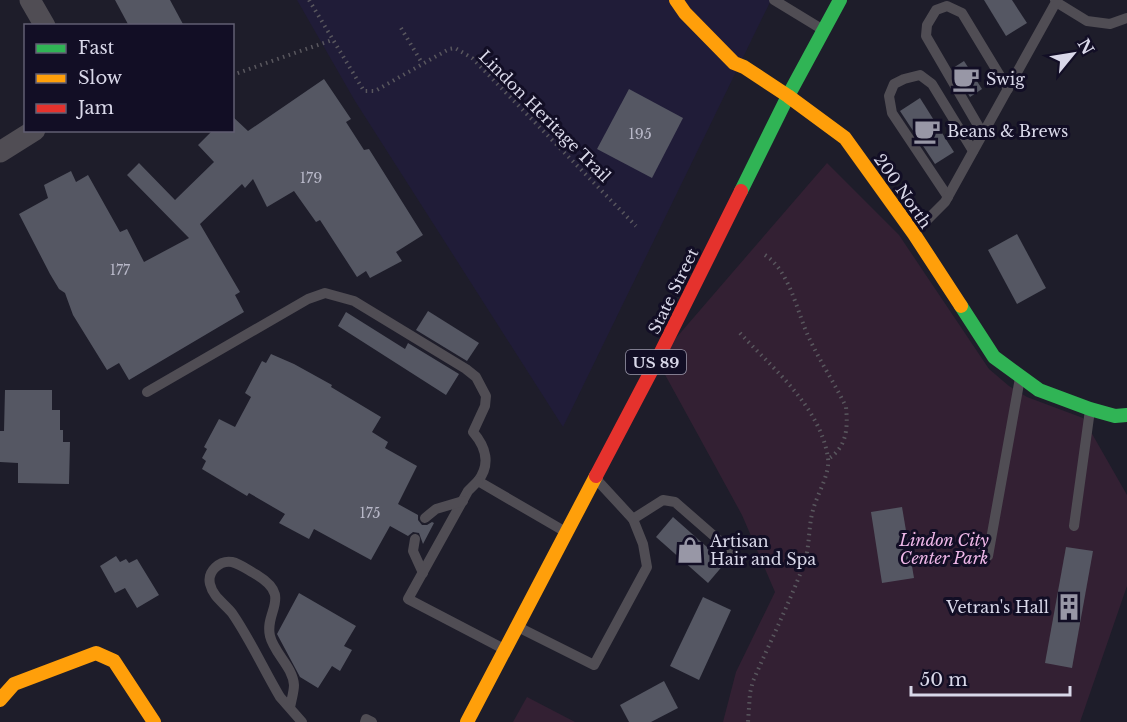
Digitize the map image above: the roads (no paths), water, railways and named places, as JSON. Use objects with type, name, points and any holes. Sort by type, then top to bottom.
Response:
[{"type":"street","points":[[30,0],[44,24]]},
{"type":"street","name":"200 North","points":[[676,0],[685,13],[734,63],[744,67],[788,96],[845,138],[914,234],[994,357],[1039,390],[1090,409],[1115,416],[1127,415]]},
{"type":"street","name":"State Street","points":[[467,722],[657,360],[788,96],[840,0]]},
{"type":"street","points":[[0,152],[32,132]]},
{"type":"street","points":[[0,700],[14,684],[96,653],[114,661],[154,722]]},
{"type":"lane","points":[[774,0],[824,31]]},
{"type":"lane","points":[[914,234],[948,197],[1056,1],[1087,21],[1110,24],[1127,18]]},
{"type":"lane","points":[[983,134],[926,36],[927,25],[936,10],[947,6],[962,13],[1008,89]]},
{"type":"lane","points":[[948,197],[892,113],[889,96],[894,84],[920,75],[932,84],[974,151]]},
{"type":"lane","points":[[147,392],[308,299],[325,293],[354,301],[371,310],[476,377],[486,396],[486,406],[473,432],[482,444],[486,460],[485,470],[478,482],[468,491],[408,599],[505,650]]},
{"type":"lane","points":[[988,556],[1020,377]]},
{"type":"lane","points":[[1074,526],[1090,409]]},
{"type":"lane","points":[[517,627],[594,665],[647,567],[643,544],[633,519],[595,478]]},
{"type":"lane","points":[[478,482],[567,532]]},
{"type":"lane","points":[[633,519],[663,500],[675,502],[730,550]]},
{"type":"lane","points":[[425,518],[436,509],[463,501]]},
{"type":"lane","points":[[415,539],[413,551],[423,573]]},
{"type":"lane","points":[[290,708],[294,686],[290,673],[269,633],[274,607],[273,589],[262,578],[238,564],[228,562],[215,567],[210,580],[214,594],[232,613],[280,697],[302,722]]},
{"type":"lane","points":[[364,722],[366,719],[372,722]]},
{"type":"place","name":"Swig","points":[[966,79]]},
{"type":"place","name":"Beans & Brews","points":[[927,131]]},
{"type":"place","name":"Artisan Hair and Spa","points":[[690,550]]},
{"type":"place","name":"Vetran's Hall","points":[[1069,607]]},
{"type":"park label","name":"Lindon City Center Park","points":[[944,549]]}]
